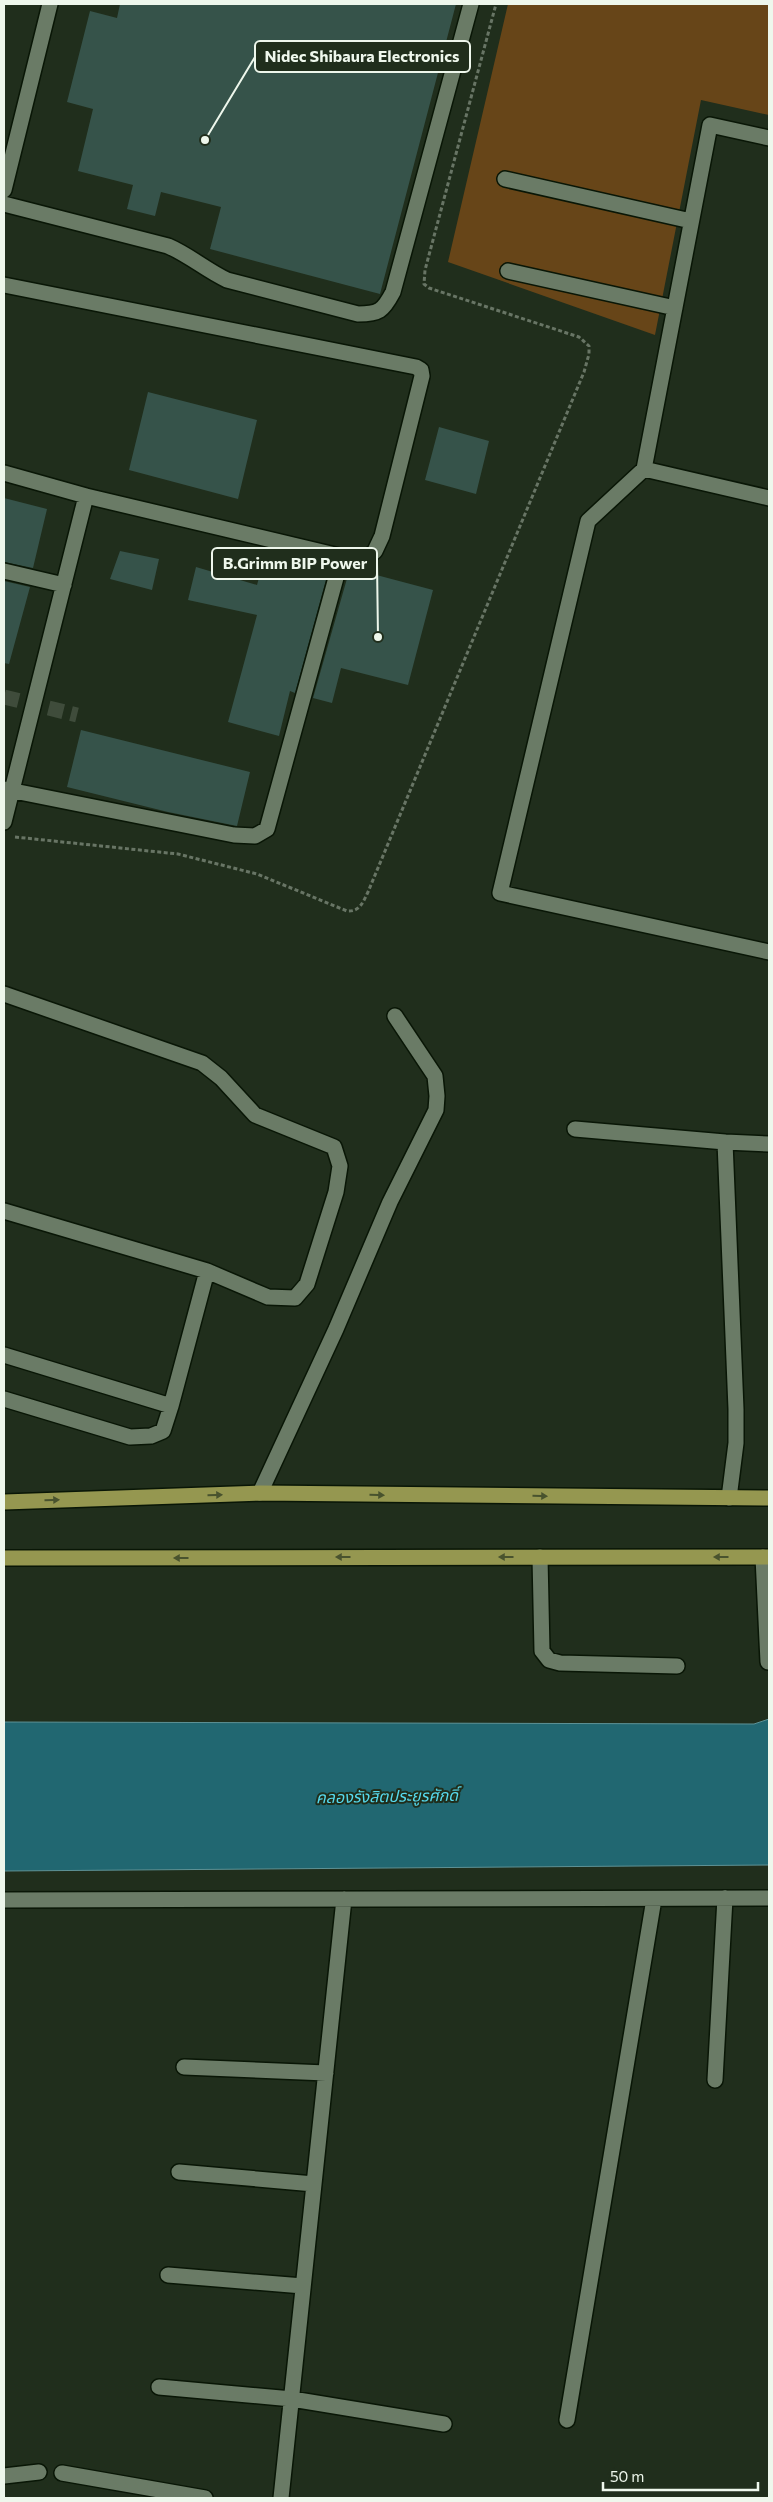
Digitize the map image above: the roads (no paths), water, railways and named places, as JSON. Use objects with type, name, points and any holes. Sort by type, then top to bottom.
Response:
[{"type":"main road","points":[[4,1502],[260,1493],[769,1498]]},
{"type":"main road","points":[[4,1558],[766,1557]]},
{"type":"street","points":[[4,190],[50,4]]},
{"type":"street","points":[[4,204],[168,246],[185,254],[210,272],[227,280],[358,314],[374,314],[385,307],[393,292],[470,4]]},
{"type":"street","points":[[769,138],[710,124],[644,469],[588,521],[500,894],[769,952]]},
{"type":"street","points":[[505,179],[691,221]]},
{"type":"street","points":[[508,271],[675,308]]},
{"type":"street","points":[[4,285],[416,367],[421,370],[422,376],[382,536],[375,551],[367,558],[352,559],[86,496],[4,473]]},
{"type":"street","points":[[644,469],[769,498]]},
{"type":"street","points":[[4,822],[8,790],[64,585],[86,496]]},
{"type":"street","points":[[8,790],[234,834],[255,836],[267,829],[342,556]]},
{"type":"street","points":[[4,571],[64,585]]},
{"type":"street","points":[[4,994],[202,1063],[221,1078],[255,1115],[334,1147],[340,1166],[336,1192],[306,1284],[295,1298],[268,1297],[207,1270],[4,1211]]},
{"type":"street","points":[[260,1493],[336,1329],[390,1202],[436,1110],[435,1076],[395,1016]]},
{"type":"street","points":[[575,1129],[769,1144]]},
{"type":"street","points":[[725,1142],[736,1409],[736,1444],[729,1498]]},
{"type":"street","points":[[4,1400],[130,1437],[152,1436],[162,1431],[171,1406],[207,1270]]},
{"type":"street","points":[[4,1355],[171,1406]]},
{"type":"street","points":[[540,1557],[542,1651],[549,1660],[560,1663],[677,1666]]},
{"type":"street","points":[[766,1557],[768,1662]]},
{"type":"street","points":[[567,2420],[654,1898]]},
{"type":"street","points":[[715,2080],[725,1898]]},
{"type":"street","points":[[4,1900],[769,1898]]},
{"type":"street","points":[[281,2498],[344,1899]]},
{"type":"street","points":[[184,2067],[326,2073]]},
{"type":"street","points":[[179,2172],[314,2184]]},
{"type":"street","points":[[168,2275],[303,2286]]},
{"type":"street","points":[[159,2387],[292,2399],[444,2424]]},
{"type":"street","points":[[4,2476],[39,2472]]},
{"type":"street","points":[[62,2474],[204,2498]]},
{"type":"water","name":"คลองรังสิตประยูรศักดิ์","points":[[769,1719],[769,1865],[4,1871],[4,1722],[754,1724]]},
{"type":"tunnel","points":[[4,697],[77,715]]},
{"type":"place","name":"Nidec Shibaura Electronics","points":[[205,140]]},
{"type":"place","name":"B.Grimm BIP Power","points":[[378,637]]}]
